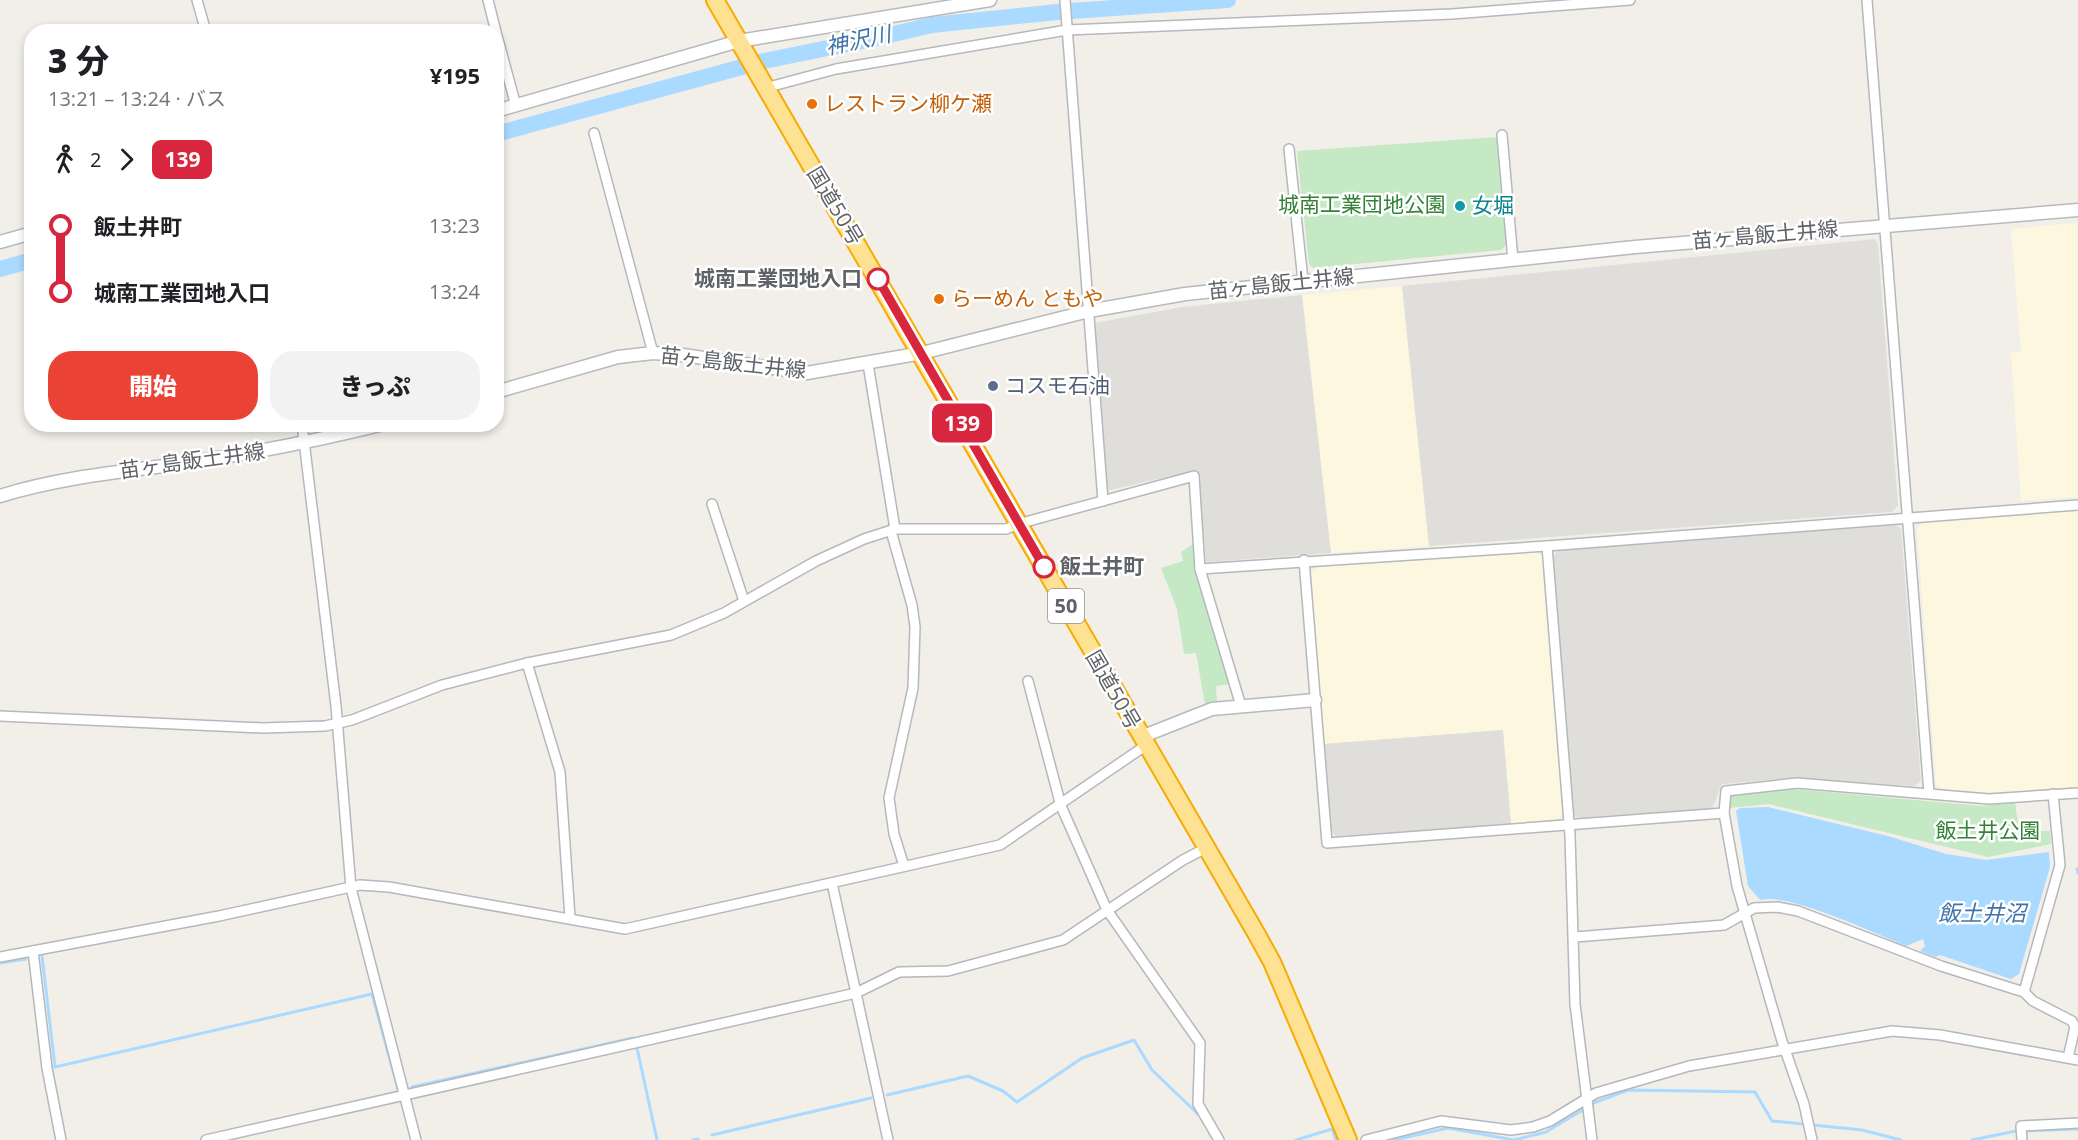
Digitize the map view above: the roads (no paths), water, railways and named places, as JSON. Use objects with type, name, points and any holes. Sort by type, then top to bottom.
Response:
[{"type":"highway","name":"国道50号","points":[[715,0],[922,353],[1143,742],[1272,962],[1348,1140]]},
{"type":"main road","points":[[504,109],[741,46],[990,0]]},
{"type":"main road","name":"苗ヶ島飯土井線","points":[[504,390],[618,357],[652,353],[682,355],[807,373],[922,353],[1089,311],[1155,298],[1513,260],[1885,225],[2078,210]]},
{"type":"main road","points":[[0,242],[24,235]]},
{"type":"main road","name":"苗ヶ島飯土井線","points":[[0,496],[36,486],[304,444],[352,432]]},
{"type":"main road","points":[[1143,742],[1212,709],[1315,700]]},
{"type":"street","points":[[197,0],[204,24]]},
{"type":"street","points":[[488,0],[494,24]]},
{"type":"street","points":[[1065,0],[1103,501]]},
{"type":"street","points":[[764,85],[836,69],[1067,28],[1452,14],[1630,0]]},
{"type":"street","points":[[1867,0],[1929,793]]},
{"type":"street","points":[[504,62],[516,106]]},
{"type":"street","points":[[594,133],[652,353]]},
{"type":"street","points":[[1502,135],[1513,260]]},
{"type":"street","points":[[1289,149],[1304,281]]},
{"type":"street","points":[[868,364],[893,530],[912,605],[915,627],[913,688],[889,798],[894,834],[904,866]]},
{"type":"street","points":[[303,432],[338,723],[351,888],[416,1140]]},
{"type":"street","points":[[0,716],[263,728],[302,728],[338,723],[442,685],[527,663],[670,635],[724,613],[816,561],[864,539],[893,530],[1006,529],[1194,476],[1200,569],[1241,706]]},
{"type":"street","points":[[712,504],[744,601]]},
{"type":"street","points":[[1200,569],[1304,560],[1547,546],[2078,505]]},
{"type":"street","points":[[1547,546],[1575,937],[1575,1004],[1592,1140]]},
{"type":"street","points":[[1304,560],[1327,843],[1724,813]]},
{"type":"street","points":[[527,663],[560,772],[570,918]]},
{"type":"street","points":[[1028,681],[1060,806],[1107,910],[1200,1043],[1198,1104],[1219,1140]]},
{"type":"street","points":[[0,957],[360,885],[383,886],[570,918],[607,928],[625,929],[1000,845],[1060,806],[1143,742]]},
{"type":"street","points":[[1812,1140],[1809,1121],[1745,915],[1724,813],[1726,791],[1797,783],[1989,799],[2078,793]]},
{"type":"street","points":[[2024,992],[2060,865],[2053,794]]},
{"type":"street","points":[[206,1140],[856,993],[898,972],[948,972],[1063,940],[1206,848]]},
{"type":"street","points":[[832,883],[888,1140]]},
{"type":"street","points":[[1575,937],[1724,925],[1754,908],[1764,906],[1798,911],[1941,966],[2024,992],[2033,1001],[2072,1020],[2075,1027],[2068,1058]]},
{"type":"street","points":[[33,951],[47,1068],[61,1140]]},
{"type":"street","points":[[1366,1140],[1441,1121],[1498,1129],[1525,1129],[1550,1121],[1588,1096],[1689,1065],[1892,1030],[1951,1037],[2078,1060]]},
{"type":"street","points":[[2022,1140],[2021,1126],[2078,1123]]},
{"type":"water","name":"飯土井沼","points":[[1768,807],[1888,836],[1946,854],[1986,860],[2049,852],[2050,867],[2019,974],[2011,979],[1940,955],[1935,957],[1920,951],[1925,946],[1923,939],[1906,946],[1811,908],[1773,899],[1760,900],[1748,886],[1736,811],[1740,808]]},
{"type":"waterway","name":"神沢川","points":[[504,132],[764,61],[932,25],[1057,12],[1228,0]]},
{"type":"waterway","name":"神沢川","points":[[0,269],[24,262]]},
{"type":"waterway","points":[[2077,869],[2078,873]]},
{"type":"waterway","points":[[42,956],[55,1067],[372,994],[398,1089]]},
{"type":"waterway","points":[[0,963],[26,959]]},
{"type":"waterway","points":[[412,1087],[633,1038]]},
{"type":"waterway","points":[[887,1095],[968,1076],[1003,1091],[1017,1102],[1082,1058],[1134,1040],[1152,1070],[1199,1115]]},
{"type":"waterway","points":[[637,1048],[657,1140]]},
{"type":"waterway","points":[[1394,1140],[1448,1128],[1514,1140],[1546,1132],[1596,1102],[1628,1090],[1755,1092],[1772,1121],[1862,1130],[1901,1140]]},
{"type":"waterway","points":[[712,1135],[871,1098]]},
{"type":"waterway","points":[[1296,1140],[1332,1129],[1336,1140]]},
{"type":"waterway","points":[[1972,1140],[2016,1131],[2078,1129]]},
{"type":"waterway","points":[[693,1140],[698,1139]]},
{"type":"place","name":"レストラン柳ケ瀬","points":[[812,104]]},
{"type":"place","name":"女堀","points":[[1460,206]]},
{"type":"place","name":"城南工業団地入口","points":[[878,279]]},
{"type":"place","name":"らーめん ともや","points":[[939,299]]},
{"type":"place","name":"コスモ石油","points":[[993,386]]},
{"type":"place","name":"飯土井町","points":[[1044,567]]},
{"type":"park label","name":"城南工業団地公園","points":[[1362,205]]},
{"type":"park label","name":"飯土井公園","points":[[1988,831]]}]
